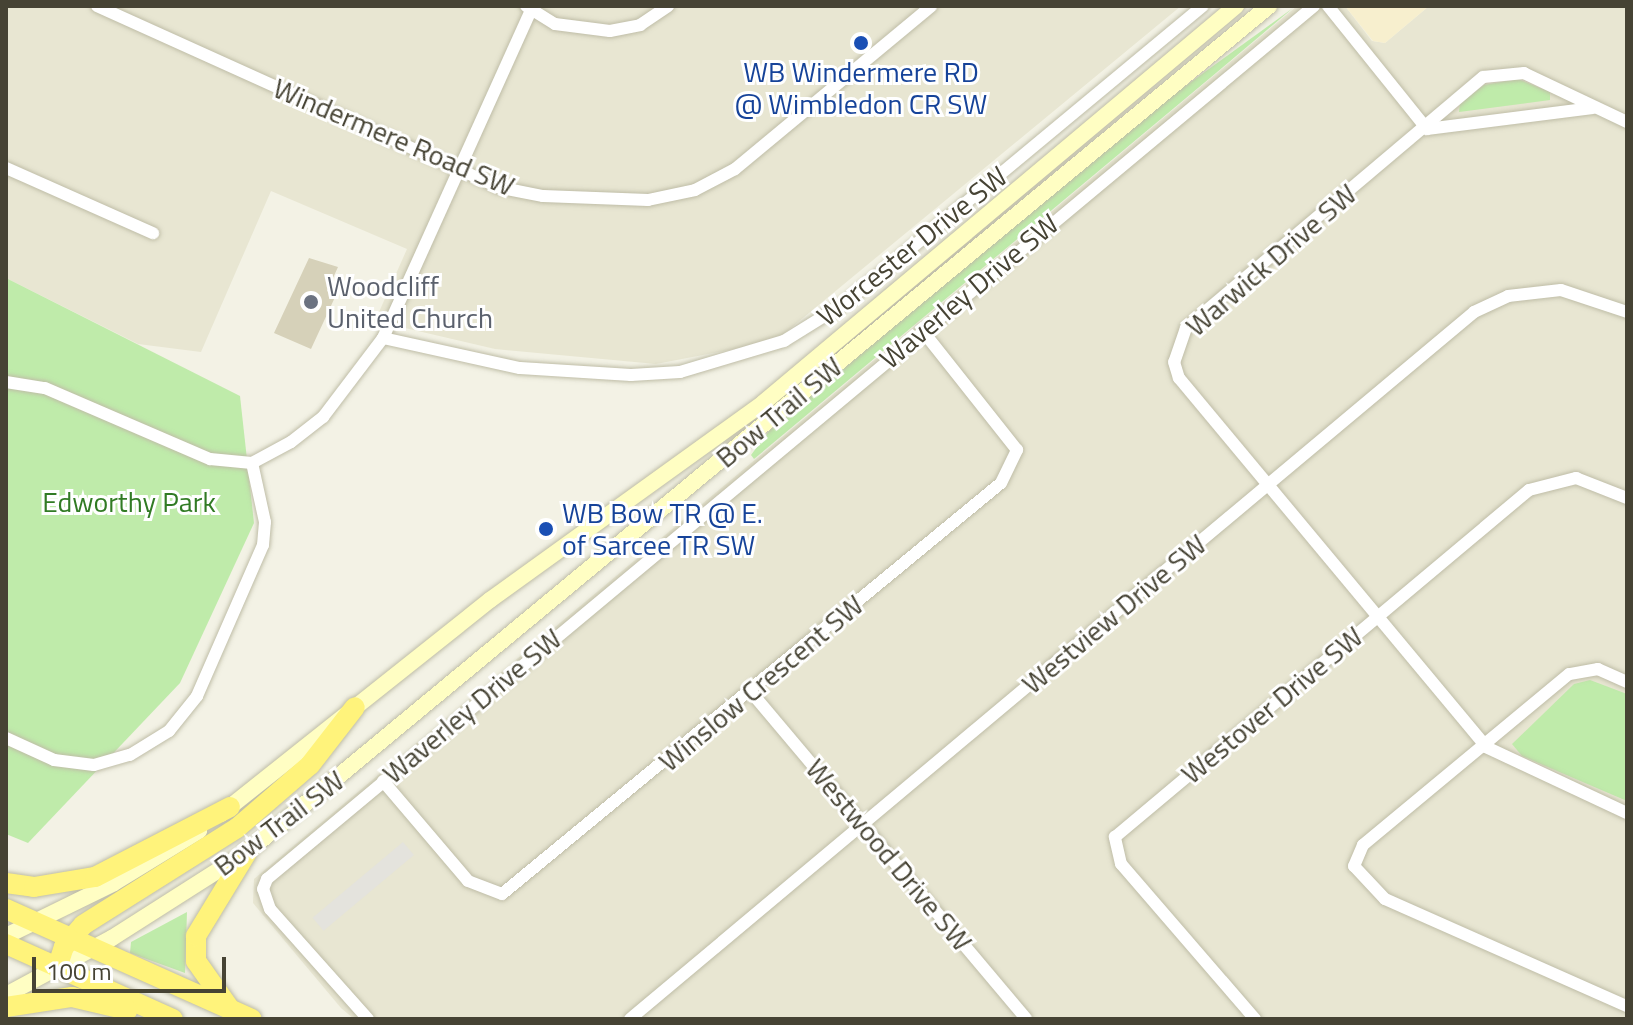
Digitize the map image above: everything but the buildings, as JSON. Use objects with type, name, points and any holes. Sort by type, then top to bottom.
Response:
[{"type":"highway","points":[[57,968],[71,938],[237,828],[310,765],[355,707]]},
{"type":"highway","points":[[6,883],[34,887],[95,877],[230,807]]},
{"type":"highway","points":[[230,1009],[196,961],[196,936],[247,852]]},
{"type":"highway","points":[[6,909],[252,1019]]},
{"type":"highway","points":[[12,953],[39,932],[36,923]]},
{"type":"highway","points":[[12,953],[57,968],[173,1019]]},
{"type":"highway","points":[[6,1007],[72,997],[156,1019]]},
{"type":"main road","name":"Bow Trail SW","points":[[6,936],[167,853],[230,807],[355,707],[763,403],[1236,6]]},
{"type":"main road","name":"Bow Trail SW","points":[[6,995],[92,948],[247,852],[1269,6]]},
{"type":"main road","points":[[603,522],[616,530],[615,548]]},
{"type":"street","name":"Windermere Road SW","points":[[97,6],[497,187],[543,196],[648,200],[695,190],[747,160],[931,6]]},
{"type":"street","points":[[6,382],[45,388],[210,459],[252,463],[323,417],[383,338],[530,7],[555,24],[618,31],[668,6]]},
{"type":"street","name":"Worcester Drive SW","points":[[383,338],[520,368],[631,375],[680,372],[784,341],[845,303],[1203,6]]},
{"type":"street","name":"Waverley Drive SW","points":[[368,1019],[270,909],[263,889],[274,871],[1314,6]]},
{"type":"street","points":[[1328,6],[1427,129]]},
{"type":"street","name":"Warwick Drive SW","points":[[1268,485],[1179,378],[1177,343],[1186,328],[1427,129],[1483,77],[1500,71],[1524,73],[1627,122]]},
{"type":"street","name":"Warwick Drive SW","points":[[1427,129],[1593,108]]},
{"type":"street","points":[[6,168],[153,233]]},
{"type":"street","name":"Westview Drive SW","points":[[630,1019],[1494,300],[1570,290],[1627,312]]},
{"type":"street","name":"Winslow Crescent SW","points":[[383,781],[468,881],[502,894],[751,692],[1013,469],[1017,450],[1012,440],[922,330]]},
{"type":"street","points":[[6,738],[54,760],[94,765],[130,755],[169,731],[197,696],[263,545],[265,522],[252,463]]},
{"type":"street","name":"Westover Drive SW","points":[[1255,1019],[1121,864],[1114,853],[1115,837],[1529,490],[1576,478],[1627,498]]},
{"type":"street","points":[[1268,485],[1486,747],[1627,813]]},
{"type":"street","points":[[1627,682],[1598,669],[1569,674],[1486,747],[1363,845],[1354,866],[1385,899],[1627,1006]]},
{"type":"street","name":"Westwood Drive SW","points":[[751,692],[1026,1019]]},
{"type":"shaded area","points":[[6,6],[1181,6],[775,341],[656,364],[495,349],[375,321],[407,249],[271,191],[201,352],[138,344],[6,278]]},
{"type":"shaded area","points":[[1297,6],[1345,6],[1372,41],[1385,43],[1429,6],[1627,6],[1627,1019],[354,1019],[341,1008],[253,903],[254,879]]},
{"type":"shaded area","points":[[1345,6],[1429,6],[1385,43],[1373,41]]},
{"type":"shaded area","points":[[403,842],[414,855],[324,931],[313,918]]},
{"type":"green space","points":[[1293,8],[754,459],[751,455],[769,431],[1155,108]]},
{"type":"green space","points":[[1518,79],[1550,92],[1550,100],[1459,112],[1460,103],[1484,85]]},
{"type":"green space","name":"Edworthy Park","points":[[6,278],[240,396],[254,523],[180,683],[28,843],[6,834]]},
{"type":"green space","points":[[1590,680],[1627,694],[1627,801],[1522,756],[1512,744],[1574,684]]},
{"type":"green space","points":[[187,912],[185,973],[130,953],[131,942]]},
{"type":"place","name":"WB Windermere RD @ Wimbledon CR SW","points":[[861,43]]},
{"type":"place","name":"Woodcliff United Church","points":[[311,302]]},
{"type":"place","name":"WB Bow TR @ E. of Sarcee TR SW","points":[[546,529]]}]
